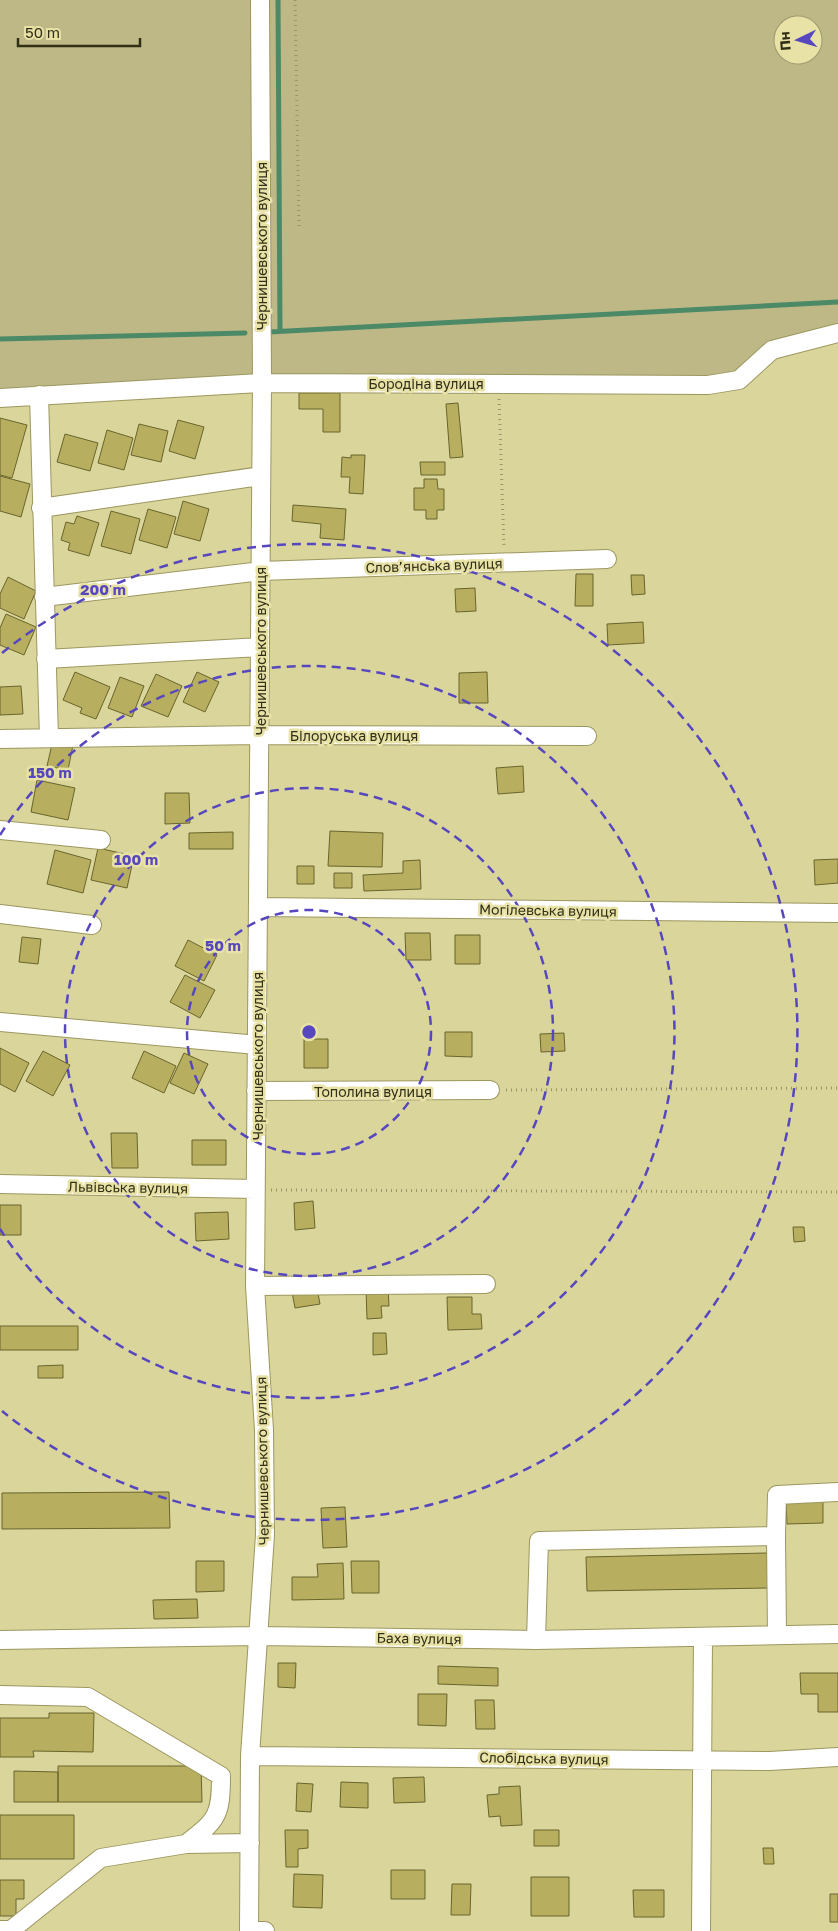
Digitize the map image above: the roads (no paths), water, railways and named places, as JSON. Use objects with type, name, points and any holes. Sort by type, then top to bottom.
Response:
[{"type":"street","name":"Чернишевського вулиця","points":[[249,1931],[250,1756],[260,1636],[265,1535],[264,1430],[255,1286],[262,383],[260,0]]},
{"type":"street","name":"Бородіна вулиця","points":[[0,398],[262,383],[708,385],[739,380],[772,350],[838,333]]},
{"type":"street","points":[[39,396],[48,738]]},
{"type":"street","points":[[41,508],[261,476]]},
{"type":"street","name":"Слов’янська вулиця","points":[[44,597],[260,571],[607,559]]},
{"type":"street","points":[[46,659],[260,647]]},
{"type":"street","name":"Білоруська вулиця","points":[[0,739],[259,735],[587,736]]},
{"type":"street","points":[[0,830],[101,840]]},
{"type":"street","name":"Могілевська вулиця","points":[[258,906],[838,913]]},
{"type":"street","points":[[0,914],[92,925]]},
{"type":"street","points":[[0,1022],[257,1045]]},
{"type":"street","name":"Тополина вулиця","points":[[256,1091],[490,1090]]},
{"type":"street","name":"Львівська вулиця","points":[[0,1184],[255,1190]]},
{"type":"street","points":[[255,1286],[486,1284]]},
{"type":"street","points":[[777,1635],[776,1536],[778,1495],[838,1492]]},
{"type":"street","points":[[536,1640],[539,1541],[776,1536]]},
{"type":"street","name":"Баха вулиця","points":[[0,1640],[260,1636],[536,1640],[838,1634]]},
{"type":"street","points":[[701,1931],[703,1637]]},
{"type":"street","points":[[0,1695],[88,1696],[222,1776],[221,1806],[210,1825],[186,1844]]},
{"type":"street","name":"Слобідська вулиця","points":[[250,1756],[770,1761],[838,1757]]},
{"type":"street","points":[[0,1930],[11,1930],[101,1858],[186,1844],[250,1843]]},
{"type":"street","points":[[249,1931],[264,1931]]},
{"type":"waterway","points":[[278,0],[280,330]]},
{"type":"waterway","points":[[269,332],[838,302]]},
{"type":"waterway","points":[[0,339],[245,333]]}]
